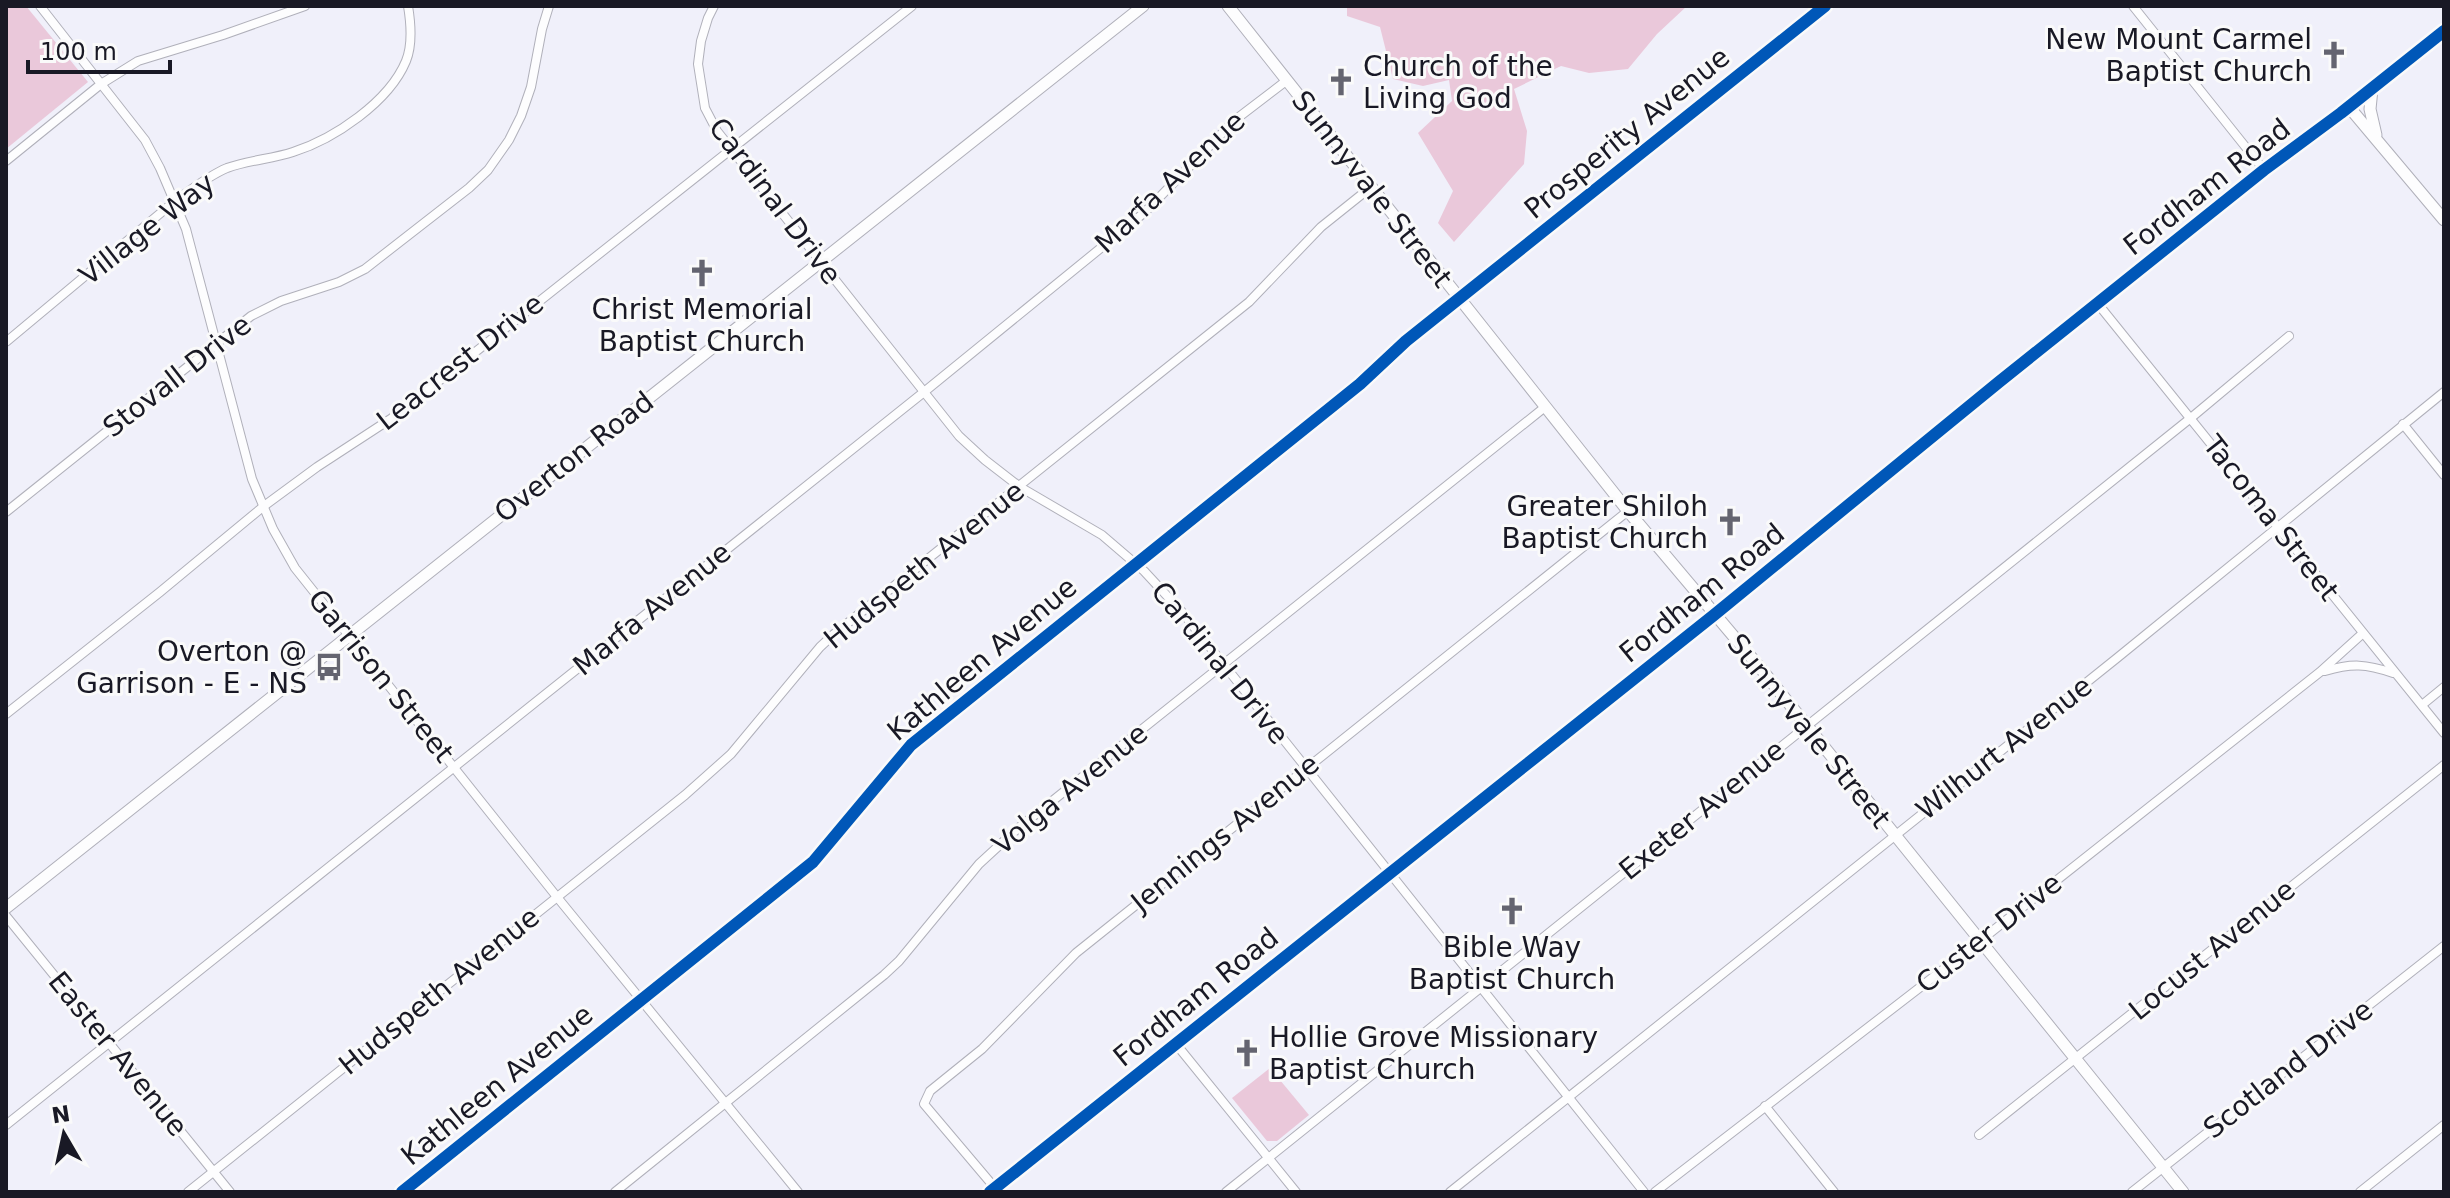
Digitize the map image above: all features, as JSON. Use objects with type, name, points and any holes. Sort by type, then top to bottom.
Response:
[{"type":"street","name":"Garrison Street","points":[[40,6],[145,140],[175,201],[186,229],[249,467],[273,529],[295,568],[557,897],[798,1192]]},
{"type":"street","points":[[6,161],[101,84],[138,61],[305,6]]},
{"type":"street","name":"Village Way","points":[[6,342],[204,180],[227,169],[295,152],[345,127],[362,114],[383,95],[406,61],[411,20],[408,6]]},
{"type":"street","name":"Stovall Drive","points":[[6,512],[251,316],[281,301],[339,282],[365,269],[469,188],[488,170],[521,116],[531,87],[549,6]]},
{"type":"street","name":"Cardinal Drive","points":[[714,6],[701,41],[698,64],[705,108],[717,131],[967,444],[1020,487],[1083,522],[1136,564],[1182,612],[1644,1192]]},
{"type":"street","name":"Leacrest Drive","points":[[6,714],[264,506],[392,418],[912,6]]},
{"type":"street","name":"Overton Road","points":[[6,908],[1143,6]]},
{"type":"street","name":"Sunnyvale Street","points":[[1228,6],[1628,511],[1806,725],[2183,1192]]},
{"type":"street","name":"Prosperity Avenue","points":[[1459,298],[1825,6]]},
{"type":"street","points":[[2133,6],[2264,170]]},
{"type":"street","name":"Fordham Road","points":[[992,1190],[1714,615],[2264,170],[2444,31]]},
{"type":"street","name":"Marfa Avenue","points":[[6,1125],[1145,212],[1235,120],[1286,81]]},
{"type":"street","points":[[2372,89],[2370,109],[2377,140]]},
{"type":"street","points":[[2349,107],[2444,220]]},
{"type":"street","name":"Hudspeth Avenue","points":[[188,1192],[685,795],[731,754],[834,634],[1249,302],[1315,233],[1371,187]]},
{"type":"street","name":"Kathleen Avenue","points":[[402,1192],[813,862],[911,745],[1360,384],[1459,298]]},
{"type":"street","name":"Tacoma Street","points":[[2098,304],[2444,733]]},
{"type":"street","name":"Exeter Avenue","points":[[1226,1192],[2289,336]]},
{"type":"street","name":"Wilhurt Avenue","points":[[1450,1192],[2279,528],[2444,392]]},
{"type":"street","name":"Volga Avenue","points":[[615,1192],[899,961],[979,864],[997,847],[1545,407]]},
{"type":"street","points":[[2403,424],[2444,475]]},
{"type":"street","name":"Jennings Avenue","points":[[992,1190],[924,1104],[930,1091],[982,1049],[1076,953],[1628,511]]},
{"type":"street","name":"Custer Drive","points":[[1655,1192],[1980,941],[2320,672],[2362,634]]},
{"type":"street","name":"Custer Drive","points":[[2320,672],[2345,665],[2370,665],[2396,674]]},
{"type":"street","points":[[2422,705],[2444,687]]},
{"type":"street","name":"Locust Avenue","points":[[1979,1135],[2444,765]]},
{"type":"street","name":"Easter Avenue","points":[[6,916],[230,1192]]},
{"type":"street","name":"Scotland Drive","points":[[2132,1192],[2444,946]]},
{"type":"street","points":[[1176,1044],[1296,1192]]},
{"type":"street","points":[[1765,1106],[1834,1192]]},
{"type":"street","points":[[2360,1192],[2444,1125]]},
{"type":"shaded area","points":[[6,6],[26,6],[88,82],[6,149]]},
{"type":"shaded area","points":[[1347,6],[1687,6],[1657,34],[1628,69],[1589,73],[1561,66],[1514,89],[1527,131],[1524,164],[1454,242],[1438,223],[1453,191],[1418,133],[1452,101],[1449,80],[1423,86],[1393,79],[1380,27],[1347,16]]},
{"type":"shaded area","points":[[1270,1068],[1309,1115],[1277,1141],[1267,1141],[1232,1098]]},
{"type":"cycle path","points":[[402,1192],[813,862],[911,745],[1360,384],[1406,341],[1825,6]]},
{"type":"cycle path","points":[[990,1192],[1714,615],[2264,170],[2444,31]]},
{"type":"place","name":"New Mount Carmel Baptist Church","points":[[2334,55]]},
{"type":"place","name":"Church of the Living God","points":[[1341,82]]},
{"type":"place","name":"Christ Memorial Baptist Church","points":[[702,273]]},
{"type":"place","name":"Greater Shiloh Baptist Church","points":[[1730,522]]},
{"type":"place","name":"Overton @ Garrison - E - NS","points":[[329,667]]},
{"type":"place","name":"Bible Way Baptist Church","points":[[1512,911]]},
{"type":"place","name":"Hollie Grove Missionary Baptist Church","points":[[1247,1053]]}]
